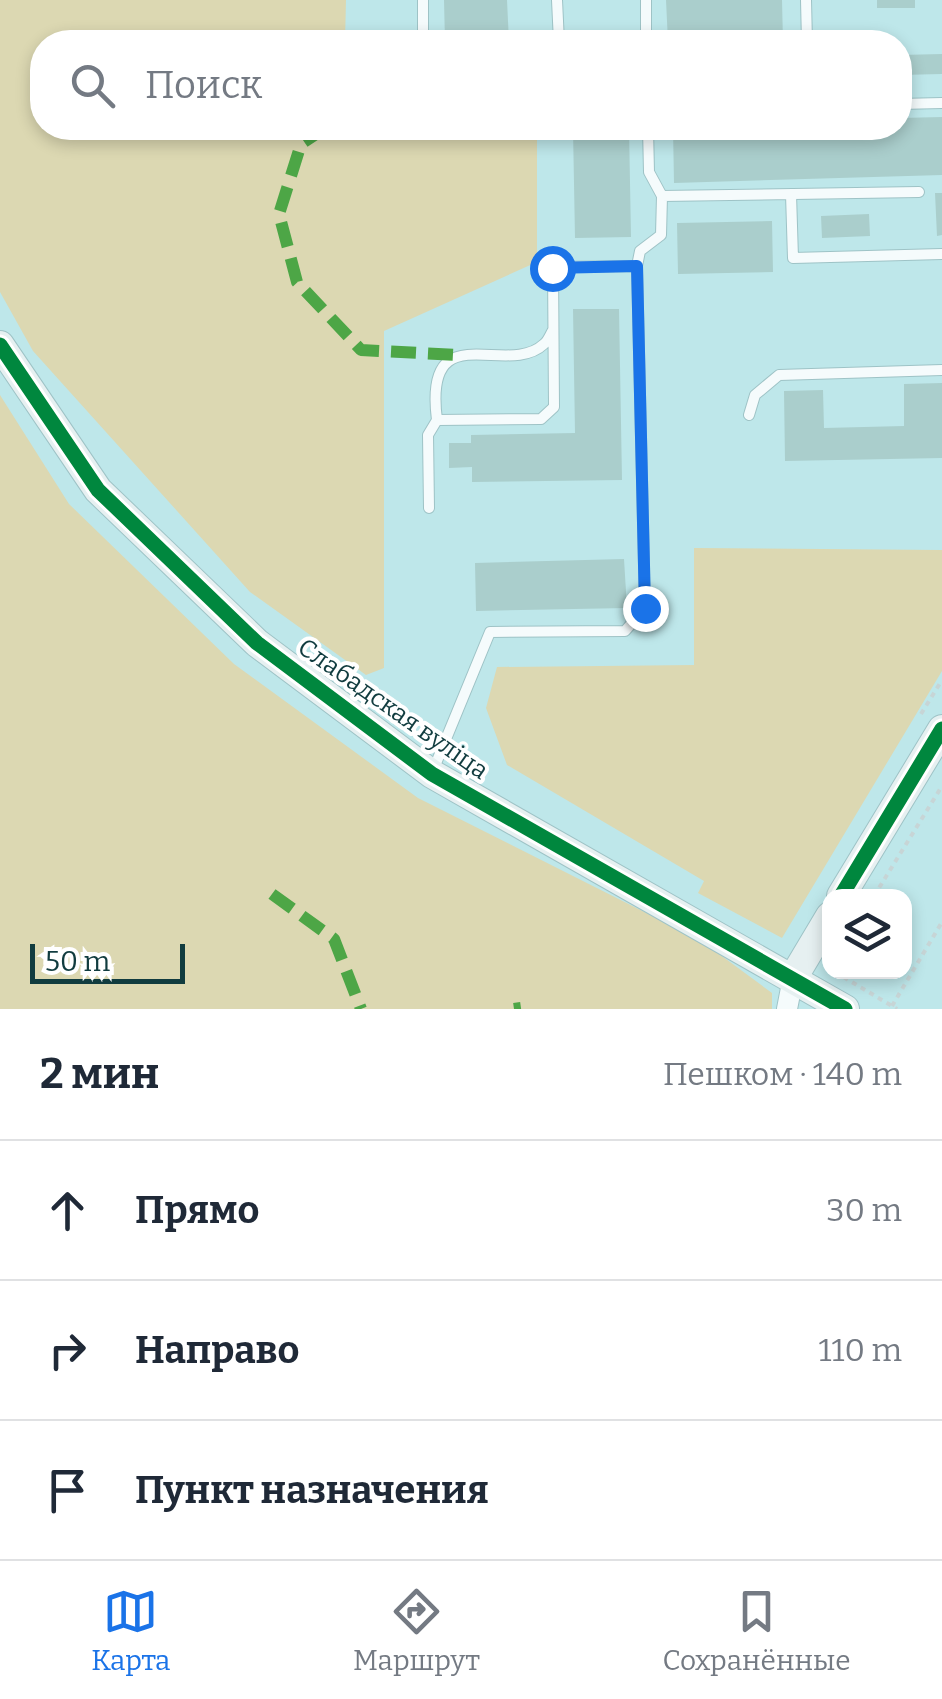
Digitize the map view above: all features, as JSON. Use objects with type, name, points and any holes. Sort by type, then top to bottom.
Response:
[{"type":"street","name":"Слабадская вуліца","points":[[0,345],[98,490],[257,643],[432,774],[845,1009]]},
{"type":"street","points":[[846,889],[942,729]]},
{"type":"street","points":[[787,1009],[793,978],[822,929]]},
{"type":"lane","points":[[422,0],[423,30]]},
{"type":"lane","points":[[557,0],[558,30]]},
{"type":"lane","points":[[646,0],[646,30]]},
{"type":"lane","points":[[806,0],[807,30]]},
{"type":"lane","points":[[912,104],[942,103]]},
{"type":"lane","points":[[432,774],[490,632],[624,630],[645,608],[637,266],[640,251],[661,234],[662,196],[649,172],[648,140]]},
{"type":"lane","points":[[662,196],[919,192]]},
{"type":"lane","points":[[791,194],[793,258],[942,254]]},
{"type":"lane","points":[[437,420],[541,419],[554,407],[552,268],[637,266]]},
{"type":"lane","points":[[429,508],[428,435],[437,420],[437,386],[443,367],[458,355],[524,353],[544,346],[554,330]]},
{"type":"lane","points":[[749,416],[755,395],[779,375],[942,370]]},
{"type":"path","points":[[878,889],[942,786]]},
{"type":"path","points":[[847,979],[895,1008],[942,922]]},
{"type":"shaded area","points":[[0,0],[346,0],[345,30],[30,30],[30,140],[537,140],[537,262],[384,331],[384,668],[366,675],[250,592],[33,351],[0,292]]},
{"type":"shaded area","points":[[0,395],[69,504],[234,664],[418,798],[700,940],[772,993],[772,1009],[0,1009]]},
{"type":"shaded area","points":[[694,548],[942,550],[942,671],[782,938],[698,893],[704,881],[507,765],[486,708],[497,667],[694,665]]},
{"type":"building","points":[[444,0],[507,0],[508,30],[445,30]]},
{"type":"building","points":[[666,0],[782,0],[783,30],[667,30]]},
{"type":"building","points":[[877,0],[915,0],[915,8],[877,8]]},
{"type":"building","points":[[942,54],[942,74],[912,75],[912,55]]},
{"type":"building","points":[[942,117],[942,175],[674,183],[673,140],[912,140],[912,118]]},
{"type":"building","points":[[573,140],[629,140],[631,237],[575,238]]},
{"type":"building","points":[[935,193],[942,193],[942,235],[937,236]]},
{"type":"building","points":[[869,214],[870,236],[822,238],[821,216]]},
{"type":"building","points":[[772,221],[773,272],[678,274],[677,223]]},
{"type":"building","points":[[573,309],[619,309],[622,480],[472,482],[472,467],[449,468],[449,443],[471,443],[471,435],[575,433]]},
{"type":"building","points":[[942,383],[942,458],[785,461],[784,391],[823,390],[824,428],[904,426],[904,384]]},
{"type":"building","points":[[624,559],[627,608],[476,611],[475,563]]},
{"type":"marked path","points":[[307,140],[301,144],[279,214],[297,282],[361,350],[458,355]]},
{"type":"marked path","points":[[272,894],[334,939],[361,1009]]},
{"type":"marked path","points":[[514,1009],[521,1008]]},
{"type":"cycle path","points":[[0,345],[98,490],[257,643],[432,774],[845,1009]]},
{"type":"cycle path","points":[[845,889],[942,729]]},
{"type":"route","points":[[552,268],[637,266],[645,608]]}]
